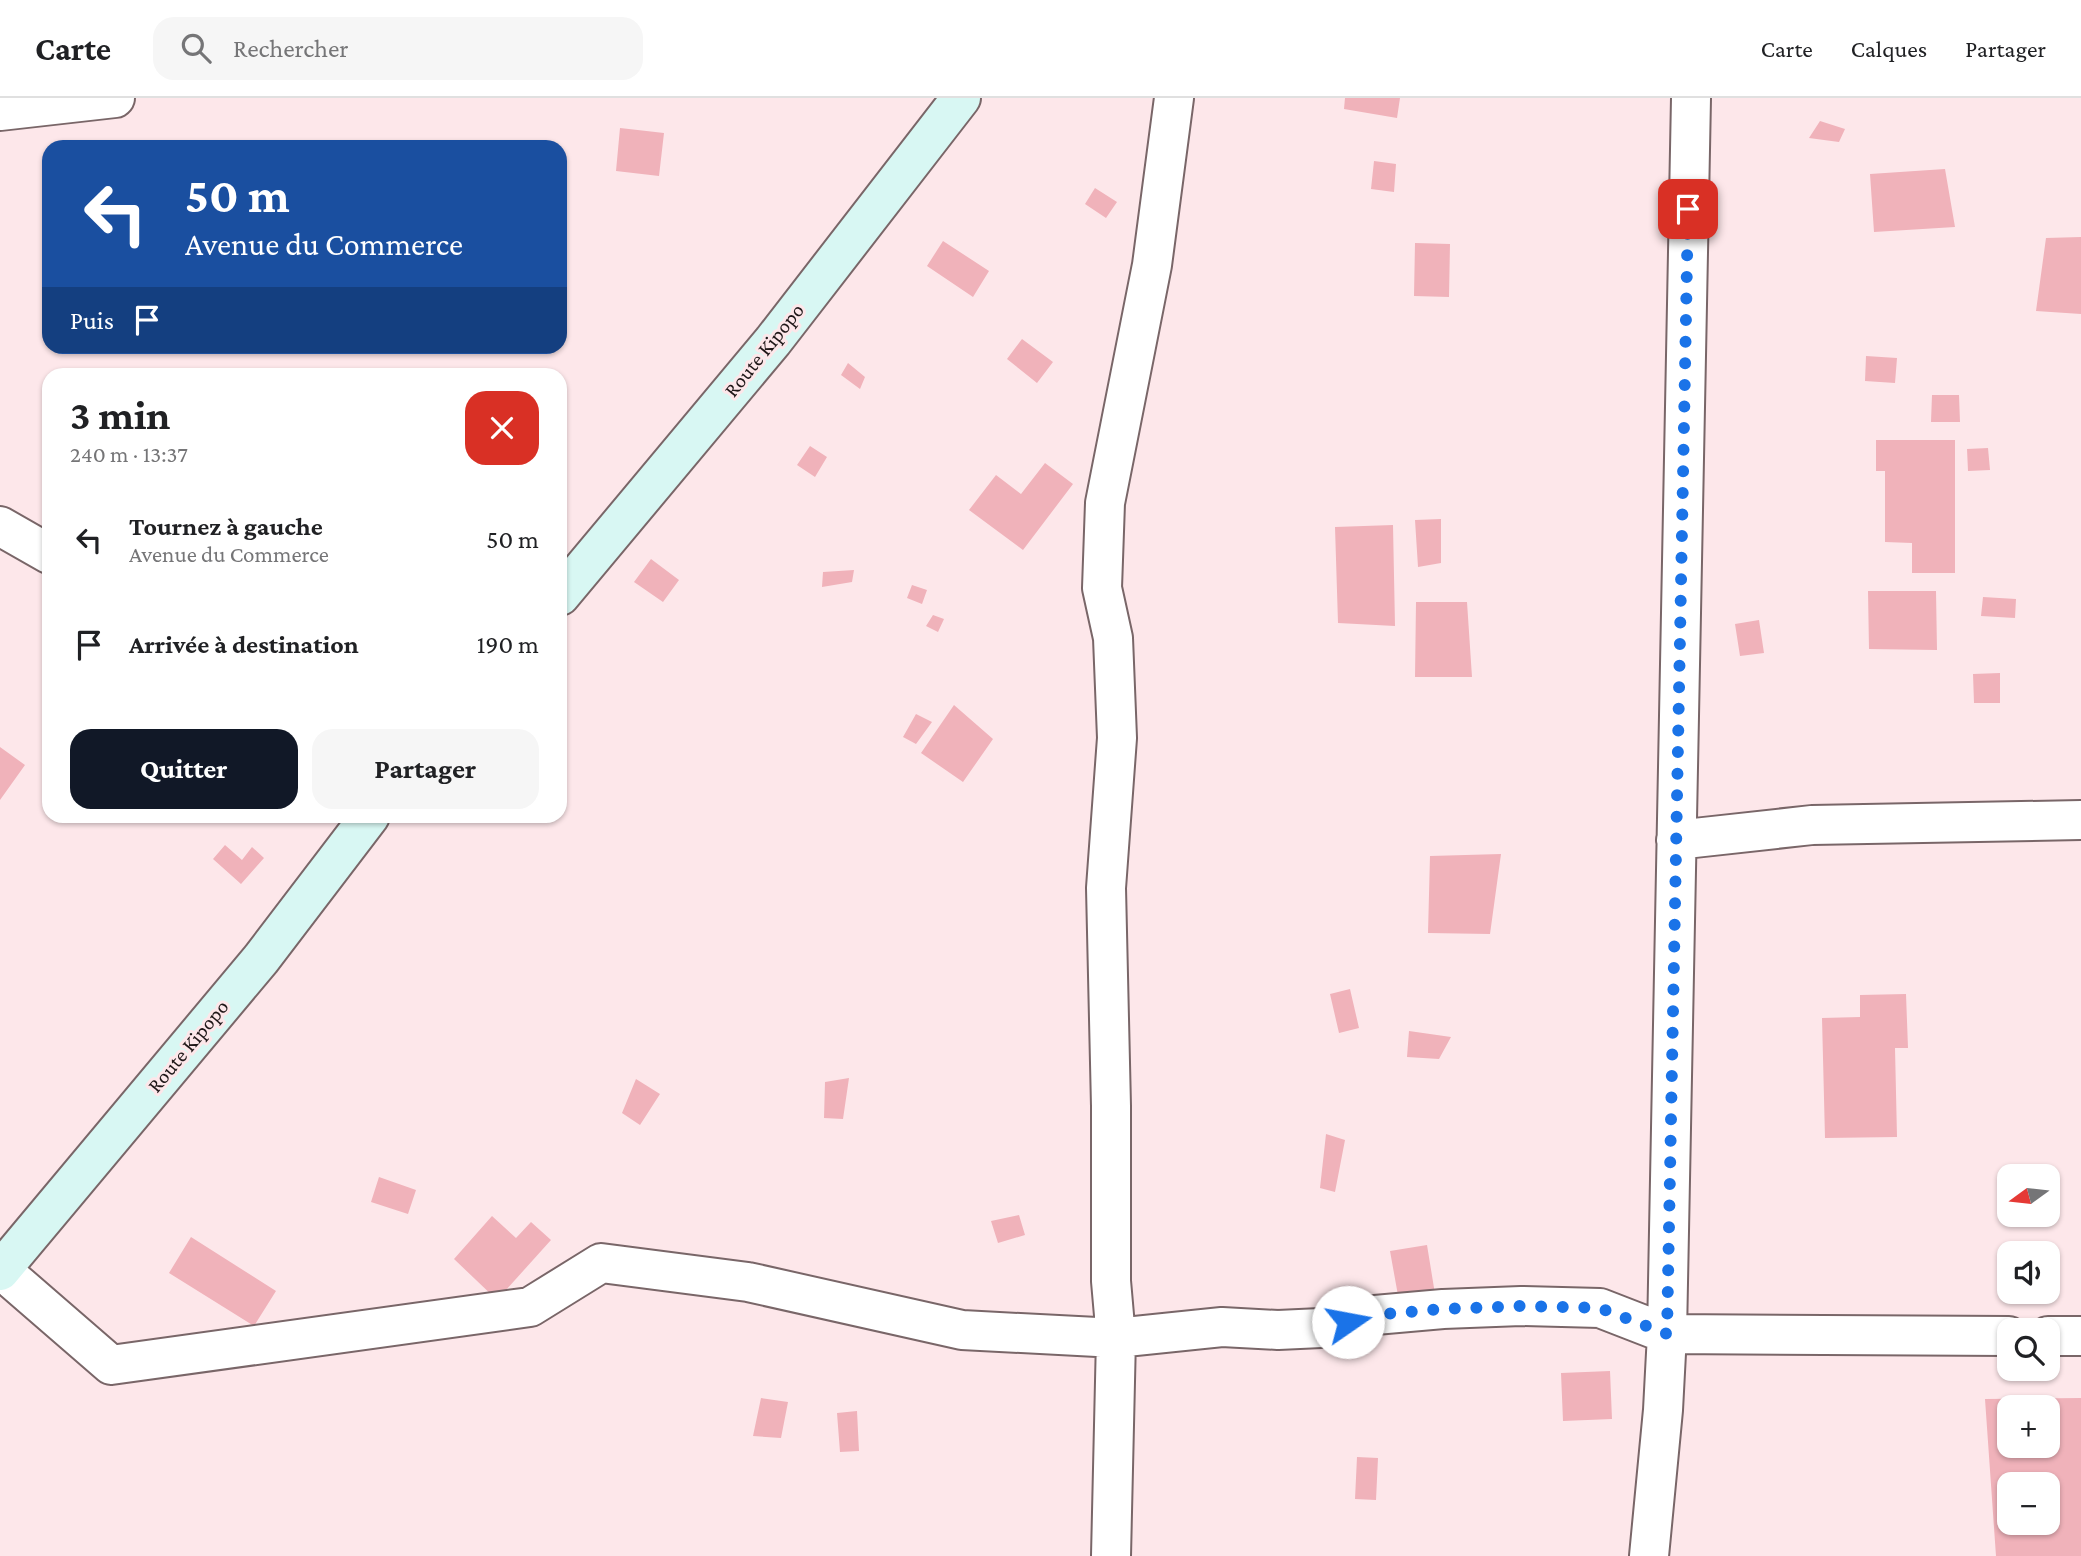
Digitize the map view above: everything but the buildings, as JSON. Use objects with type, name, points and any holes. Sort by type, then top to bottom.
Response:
[{"type":"main road","name":"Route Kipopo","points":[[567,588],[773,341],[961,98]]},
{"type":"main road","name":"Route Kipopo","points":[[7,1276],[261,958],[365,823]]},
{"type":"street","points":[[14,106],[116,98]]},
{"type":"street","points":[[1111,1556],[1116,1338],[1111,1281],[1111,1106],[1106,888],[1117,738],[1113,638],[1102,588],[1105,503],[1152,265],[1174,98]]},
{"type":"street","points":[[1649,1556],[1663,1410],[1667,1334],[1691,98]]},
{"type":"street","points":[[0,526],[42,550]]},
{"type":"street","points":[[1676,840],[1812,825],[2081,820]]},
{"type":"street","points":[[7,1276],[111,1365],[530,1307],[601,1263],[748,1282],[962,1331],[1116,1338],[1222,1327],[1278,1330],[1321,1328],[1374,1315],[1521,1306],[1600,1308],[1667,1334],[1997,1336]]},
{"type":"street","points":[[2060,1336],[2081,1336]]},
{"type":"route","points":[[1348,1322],[1374,1315],[1443,1309],[1521,1306],[1600,1308],[1667,1334],[1688,209]]}]
